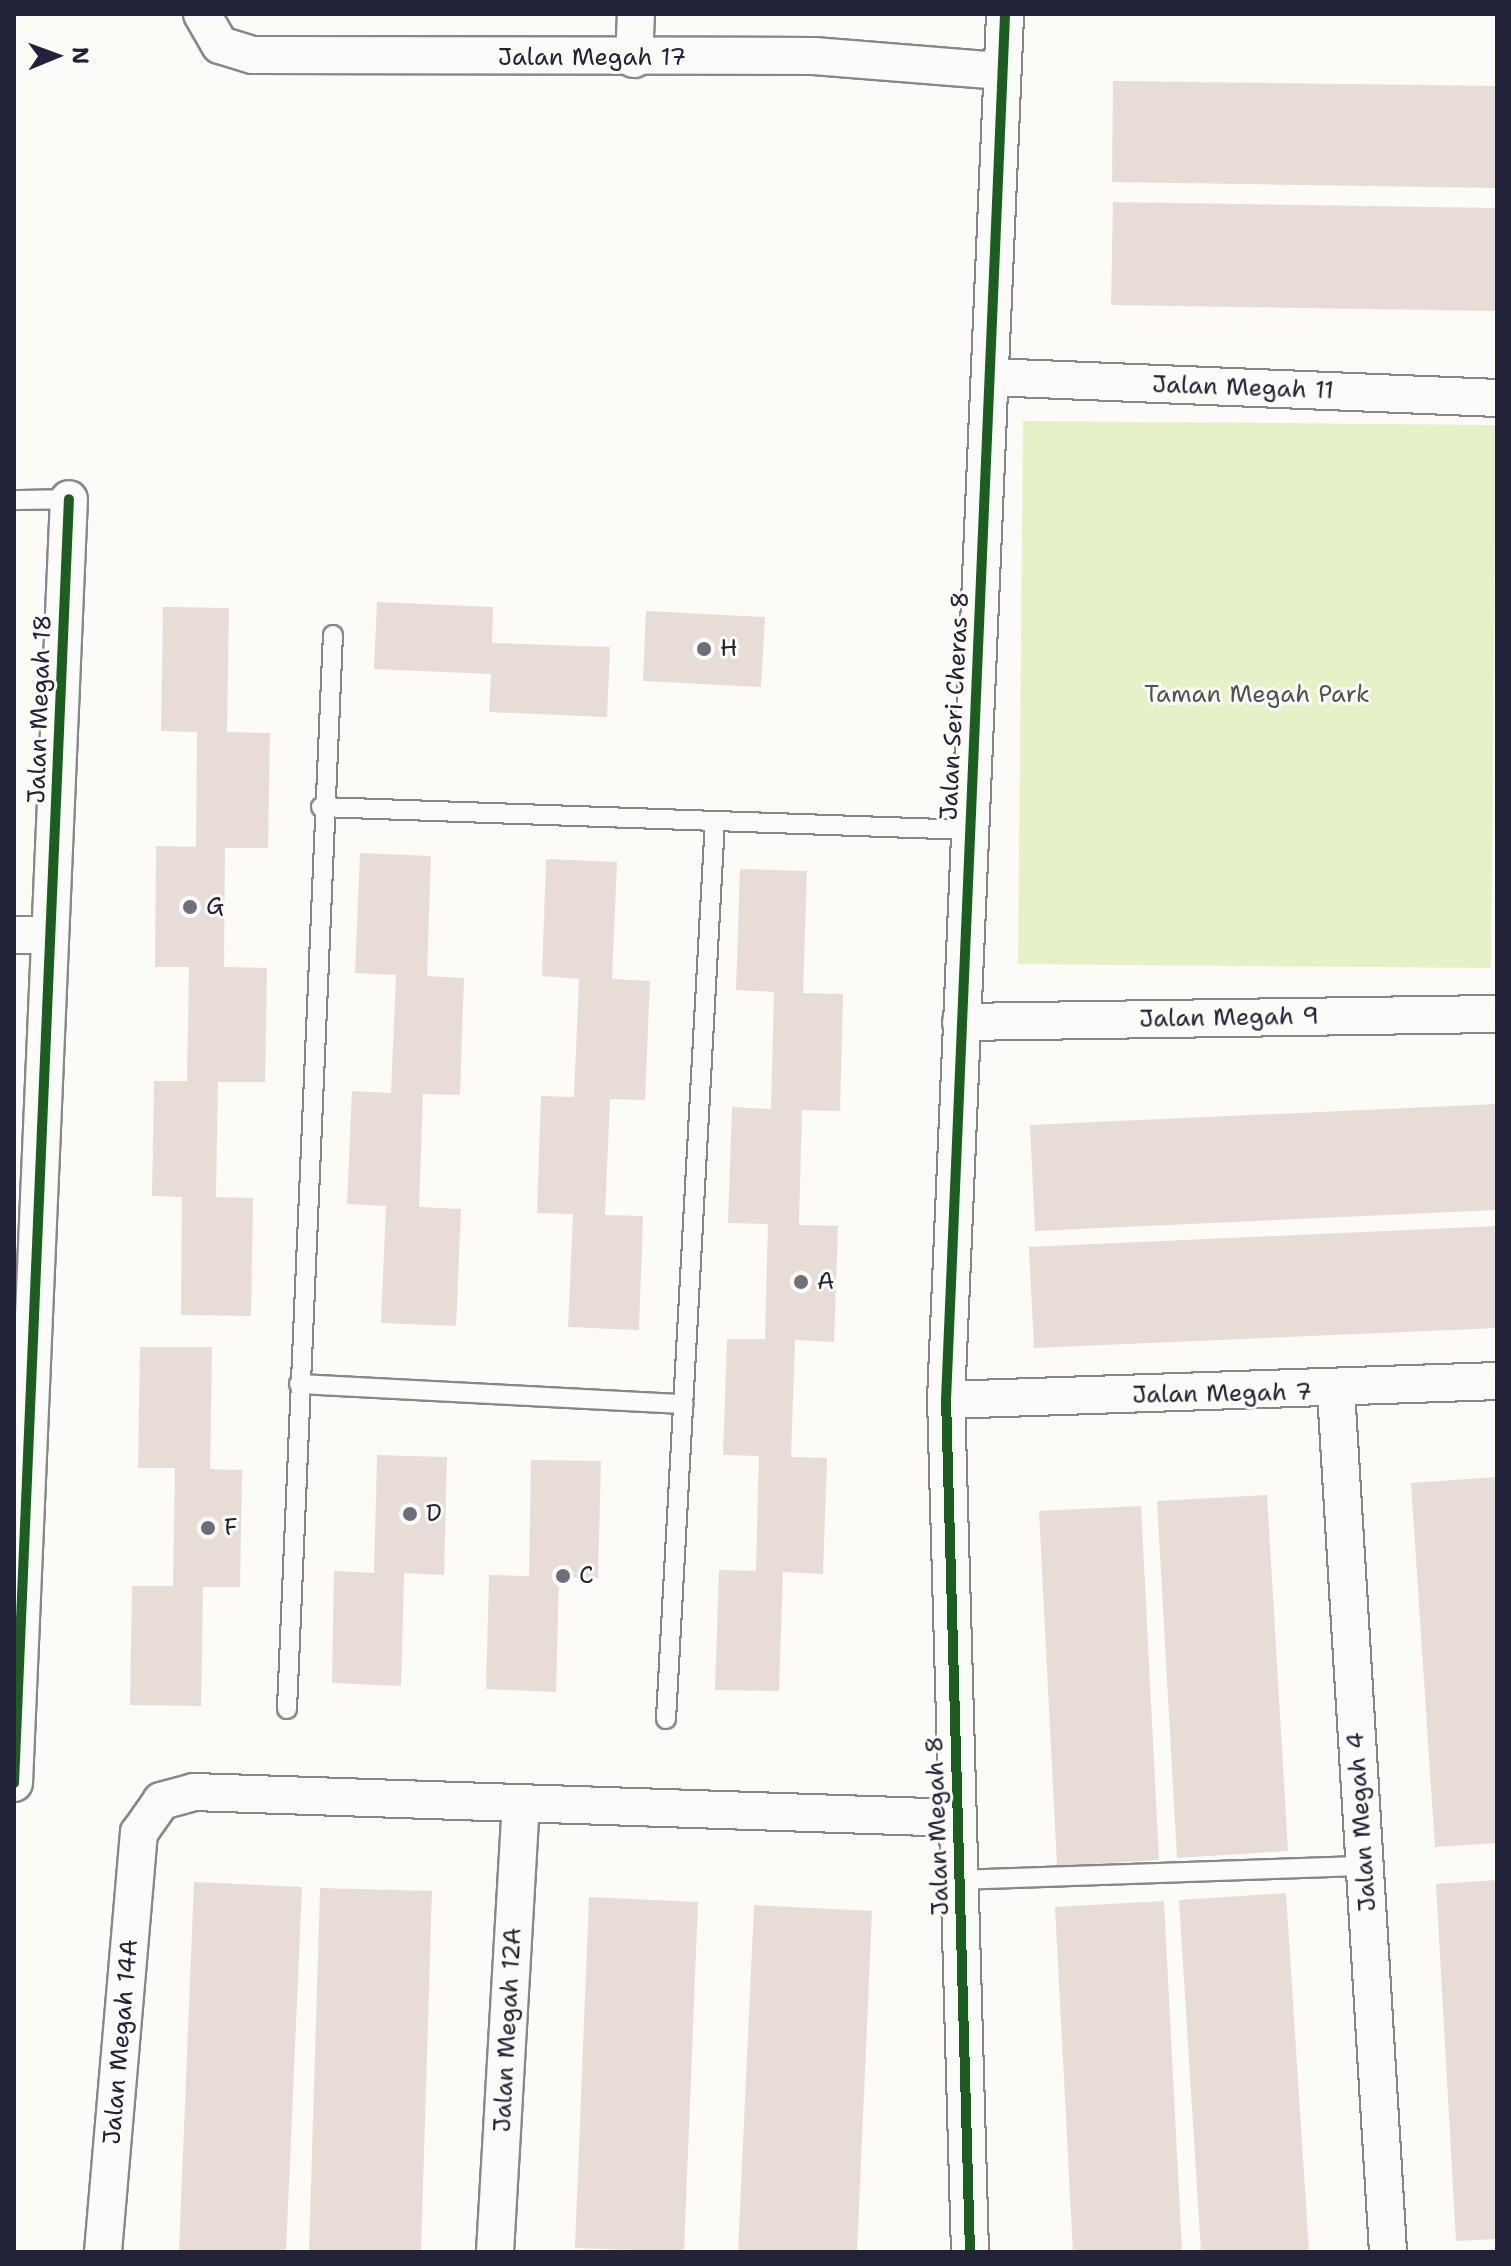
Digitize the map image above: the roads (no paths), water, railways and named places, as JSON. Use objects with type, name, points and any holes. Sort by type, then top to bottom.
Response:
[{"type":"street","name":"Jalan Megah 17","points":[[202,14],[220,45],[252,55],[634,59],[814,56],[1001,71]]},
{"type":"street","points":[[634,59],[636,14]]},
{"type":"street","name":"Jalan Seri Cheras 8","points":[[946,1400],[1005,14]]},
{"type":"street","name":"Jalan Megah 11","points":[[990,377],[1497,398]]},
{"type":"street","name":"Jalan Megah 18","points":[[14,1783],[20,1524],[69,499]]},
{"type":"street","points":[[14,935],[50,935]]},
{"type":"street","name":"Jalan Megah 9","points":[[961,1022],[1497,1014]]},
{"type":"street","name":"Jalan Megah 7","points":[[946,1400],[1336,1391],[1497,1381]]},
{"type":"street","name":"Jalan Megah 4","points":[[1336,1391],[1388,2252]]},
{"type":"street","name":"Jalan Megah 8","points":[[946,1400],[970,2252]]},
{"type":"street","name":"Jalan Megah 14A","points":[[103,2252],[139,1833],[161,1801],[194,1792],[521,1807]]},
{"type":"street","points":[[521,1807],[958,1818]]},
{"type":"street","name":"Jalan Megah 12A","points":[[495,2252],[521,1807]]},
{"type":"lane","points":[[14,500],[69,499]]},
{"type":"lane","points":[[287,1709],[321,807],[333,635]]},
{"type":"lane","points":[[321,807],[970,830]]},
{"type":"lane","points":[[666,1719],[715,821]]},
{"type":"lane","points":[[299,1384],[683,1404]]},
{"type":"lane","points":[[959,1880],[1365,1866]]},
{"type":"place","name":"H","points":[[704,649]]},
{"type":"place","name":"G","points":[[190,907]]},
{"type":"place","name":"A","points":[[801,1282]]},
{"type":"place","name":"D","points":[[410,1514]]},
{"type":"place","name":"F","points":[[208,1528]]},
{"type":"place","name":"C","points":[[563,1576]]},
{"type":"park label","name":"Taman Megah Park","points":[[1257,695]]}]
